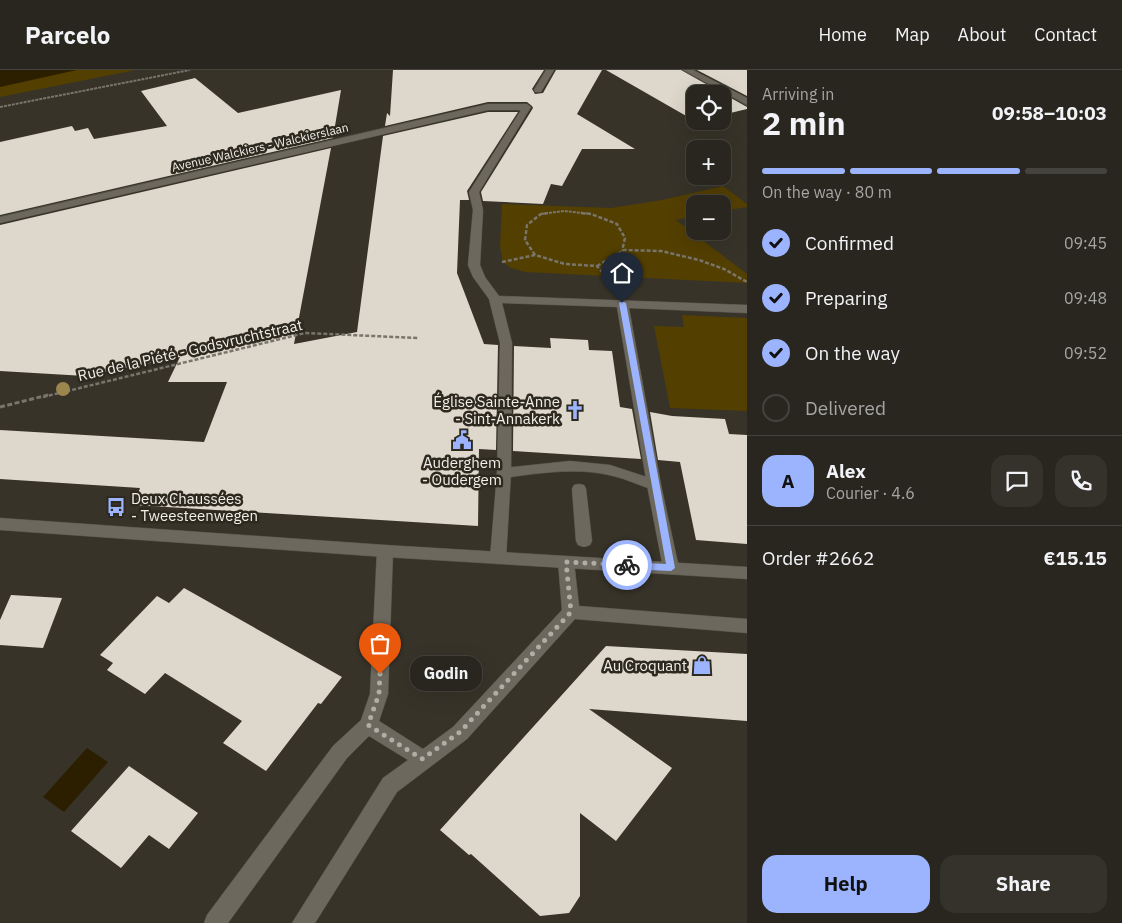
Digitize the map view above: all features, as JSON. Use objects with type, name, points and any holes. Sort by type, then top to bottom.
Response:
[{"type":"street","points":[[538,90],[550,70]]},
{"type":"street","points":[[687,70],[747,102]]},
{"type":"street","name":"Avenue Walckiers - Walckierslaan","points":[[0,220],[488,108],[526,107],[474,192],[478,210],[474,265],[479,277],[495,299]]},
{"type":"street","points":[[498,558],[504,473],[506,343],[495,299],[747,309]]},
{"type":"street","points":[[622,303],[654,485],[671,568]]},
{"type":"street","points":[[504,473],[548,466],[576,466],[611,470],[654,485]]},
{"type":"street","points":[[579,489],[584,541]]},
{"type":"street","points":[[0,524],[385,551],[747,573]]},
{"type":"street","points":[[215,923],[340,752],[368,725],[379,694],[385,551]]},
{"type":"street","points":[[303,923],[390,785],[460,732],[571,612],[566,562]]},
{"type":"street","points":[[571,612],[747,626]]},
{"type":"street","points":[[368,725],[422,759]]},
{"type":"path","points":[[0,107],[190,70]]},
{"type":"path","points":[[535,255],[525,240],[527,225],[541,214],[564,211],[591,214],[617,224],[625,238],[622,250]]},
{"type":"path","points":[[496,262],[535,255],[565,264],[597,266],[622,250],[666,251],[698,259],[728,270],[747,282]]},
{"type":"path","points":[[597,266],[609,280]]},
{"type":"path","name":"Rue de la Piété - Godsvruchtstraat","points":[[0,407],[305,333],[418,338]]},
{"type":"shaded area","points":[[0,70],[136,70],[0,97]]},
{"type":"shaded area","points":[[0,70],[77,70],[0,87]]},
{"type":"shaded area","points":[[723,186],[747,204],[747,207],[731,210],[731,195],[686,195],[686,218],[676,220],[686,228],[686,240],[702,240],[747,274],[747,283],[525,272],[511,268],[503,262],[500,247],[502,204],[611,208],[662,200]]},
{"type":"shaded area","points":[[682,315],[747,318],[747,411],[670,408],[654,326],[684,327]]},
{"type":"shaded area","points":[[87,748],[108,762],[64,812],[43,797]]},
{"type":"building","points":[[393,70],[544,70],[532,89],[535,94],[543,93],[556,70],[602,70],[577,114],[635,149],[582,149],[562,186],[551,184],[543,204],[483,201],[481,192],[533,108],[532,106],[527,102],[488,102],[385,126],[387,113],[390,116]]},
{"type":"building","points":[[606,70],[681,70],[708,85],[686,85],[686,116]]},
{"type":"building","points":[[697,70],[747,70],[747,96],[731,88],[731,85],[726,85]]},
{"type":"building","points":[[195,78],[238,113],[341,90],[333,138],[0,215],[0,142],[72,126],[75,131],[88,128],[94,139],[167,126],[141,91]]},
{"type":"building","points":[[731,98],[747,107],[747,109],[731,113]]},
{"type":"building","points":[[488,112],[518,112],[467,191],[469,200],[460,200],[457,273],[484,344],[498,345],[496,450],[479,449],[478,526],[134,505],[140,488],[0,479],[0,430],[204,442],[227,382],[168,382],[180,357],[85,376],[0,371],[0,225],[331,148],[294,344],[357,332],[383,136]]},
{"type":"building","name":"Église Sainte-Anne - Sint-Annakerk","points":[[550,338],[588,340],[589,350],[612,351],[620,407],[632,409],[641,459],[513,451],[514,346],[551,348]]},
{"type":"building","points":[[650,412],[672,416],[725,419],[729,434],[747,435],[747,544],[696,540],[680,462],[658,460]]},
{"type":"building","points":[[184,588],[342,677],[321,704],[318,703],[266,771],[223,743],[242,721],[165,673],[145,694],[107,670],[113,663],[100,655],[157,596],[169,603]]},
{"type":"building","points":[[11,595],[62,598],[43,648],[0,645],[0,620]]},
{"type":"building","points":[[606,646],[747,654],[747,721],[589,709],[672,768],[616,841],[580,813],[580,896],[569,913],[540,916],[471,854],[469,855],[440,830]]},
{"type":"building","points":[[129,766],[198,813],[169,849],[149,835],[121,868],[71,831]]},
{"type":"way so far","points":[[380,674],[379,694],[368,725],[422,759],[460,732],[571,612],[566,562],[627,565]]},
{"type":"place","name":"Église Sainte-Anne - Sint-Annakerk","points":[[575,410]]},
{"type":"place","name":"Auderghem - Oudergem","points":[[462,440]]},
{"type":"place","name":"Deux Chaussées - Tweesteenwegen","points":[[116,507]]},
{"type":"place","name":"Au Croquant","points":[[702,665]]},
{"type":"place","name":"Godin","points":[[380,674]]},
{"type":"route","points":[[622,303],[654,485],[671,568],[627,565]]}]
